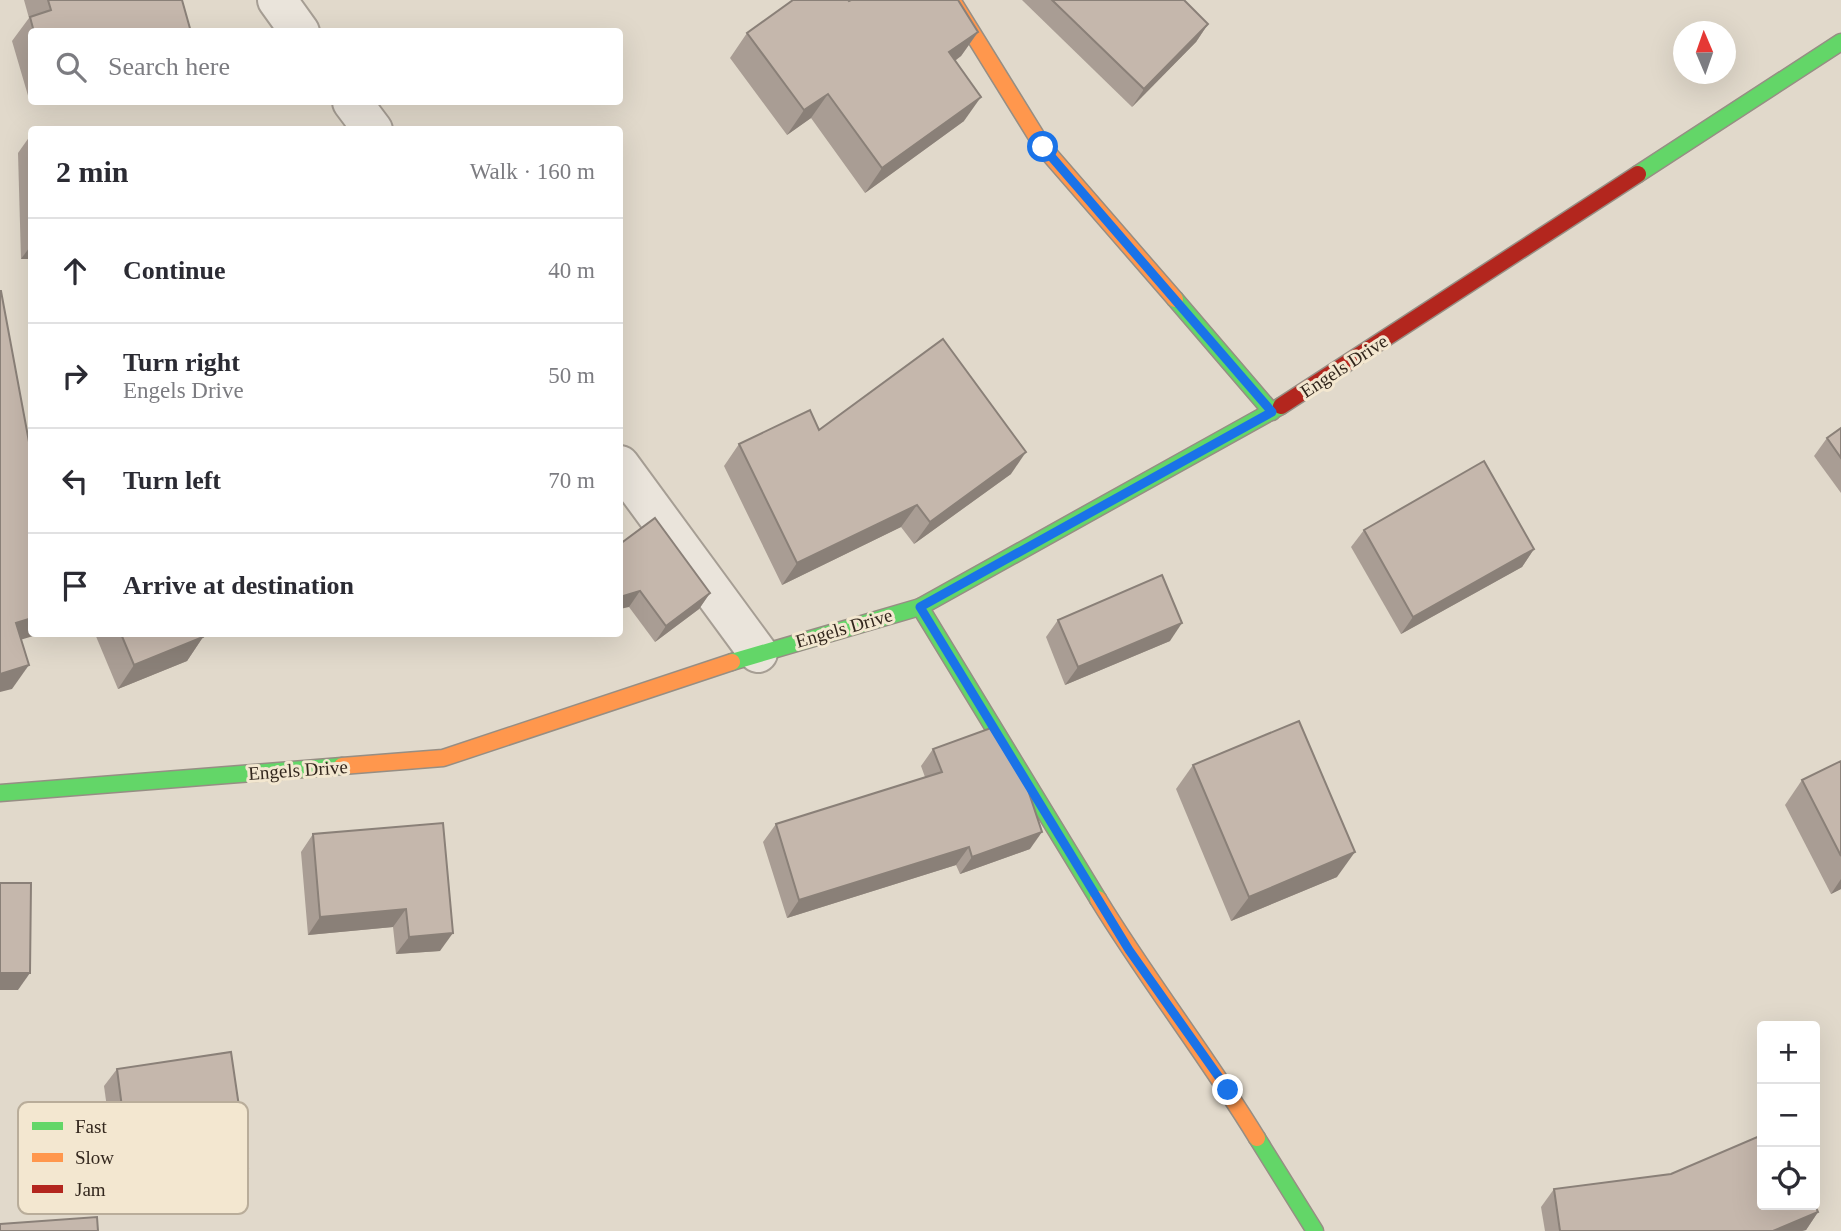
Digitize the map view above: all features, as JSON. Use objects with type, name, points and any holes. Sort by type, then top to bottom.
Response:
[{"type":"street","points":[[277,0],[297,28]]},
{"type":"street","points":[[952,0],[1043,147],[1272,412]]},
{"type":"street","name":"Engels Drive","points":[[0,793],[443,758],[758,653],[920,607],[1272,412],[1841,42]]},
{"type":"street","points":[[354,105],[370,126]]},
{"type":"street","points":[[623,469],[758,653]]},
{"type":"street","points":[[920,607],[1129,950],[1228,1090],[1315,1231]]},
{"type":"building","points":[[48,0],[182,0],[190,28],[33,28],[30,17],[51,10]]},
{"type":"building","points":[[793,0],[958,0],[978,32],[949,52],[981,97],[882,168],[828,94],[804,110],[747,33]]},
{"type":"building","points":[[1052,0],[1184,0],[1208,24],[1144,89]]},
{"type":"building","points":[[1,291],[28,437],[28,619],[16,623],[29,665],[0,674]]},
{"type":"building","points":[[943,339],[1026,452],[930,522],[917,505],[797,563],[739,444],[810,410],[819,430]]},
{"type":"building","points":[[1841,428],[1841,458],[1827,438]]},
{"type":"building","points":[[1484,461],[1534,549],[1413,617],[1364,530]]},
{"type":"building","points":[[655,518],[710,593],[666,626],[640,591],[623,596],[623,542]]},
{"type":"building","points":[[1162,575],[1182,623],[1078,667],[1058,620]]},
{"type":"building","points":[[122,637],[203,637],[134,665]]},
{"type":"building","points":[[1299,721],[1355,852],[1249,897],[1193,765]]},
{"type":"building","points":[[991,728],[1026,784],[1042,832],[972,857],[969,847],[799,900],[776,824],[942,772],[933,749]]},
{"type":"building","points":[[1841,761],[1841,856],[1802,780]]},
{"type":"building","points":[[443,823],[453,933],[409,937],[406,909],[320,917],[313,834]]},
{"type":"building","points":[[0,883],[31,883],[30,973],[0,973]]},
{"type":"building","points":[[231,1052],[238,1102],[121,1102],[117,1069]]},
{"type":"building","points":[[1757,1137],[1757,1210],[1818,1212],[1773,1231],[1560,1231],[1554,1189],[1671,1174]]},
{"type":"building","points":[[97,1217],[98,1231],[0,1231],[0,1224]]},
{"type":"traffic: fast","points":[[1638,174],[1841,42]]},
{"type":"traffic: fast","points":[[1175,299],[1272,412]]},
{"type":"traffic: fast","points":[[732,662],[920,607],[1281,406]]},
{"type":"traffic: fast","points":[[920,607],[1098,899]]},
{"type":"traffic: fast","points":[[0,793],[342,766]]},
{"type":"traffic: fast","points":[[1257,1138],[1315,1231]]},
{"type":"traffic: slow","points":[[952,0],[1043,147],[1175,299]]},
{"type":"traffic: slow","points":[[342,766],[443,758],[732,662]]},
{"type":"traffic: slow","points":[[1098,899],[1257,1138]]},
{"type":"traffic: jam","points":[[1281,406],[1638,174]]},
{"type":"route","points":[[1043,147],[1272,412],[920,607],[1129,950],[1228,1090]]}]
